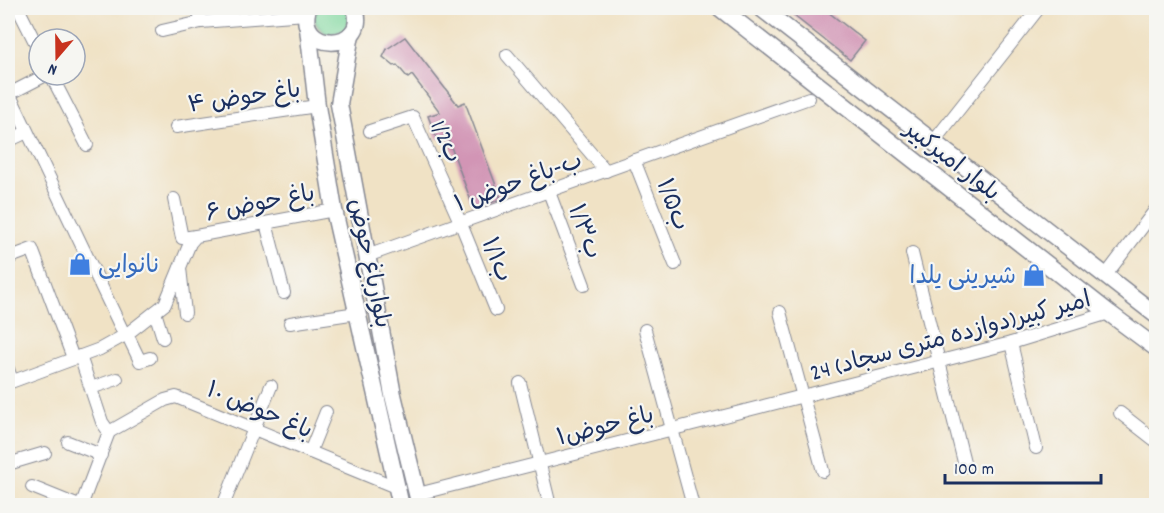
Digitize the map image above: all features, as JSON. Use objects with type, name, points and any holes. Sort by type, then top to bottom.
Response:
[{"type":"main road","name":"بلوارباغ حوض","points":[[356,8],[355,27],[351,34],[339,104],[396,404],[419,500]]},
{"type":"main road","name":"بلوار امیرکبیر","points":[[720,8],[1156,348]]},
{"type":"main road","name":"بلوار امیرکبیر","points":[[761,8],[1156,315]]},
{"type":"main road","points":[[307,13],[320,40],[328,43],[344,39],[351,34]]},
{"type":"main road","name":"بلوارباغ حوض","points":[[307,13],[317,106],[334,210],[401,506]]},
{"type":"main road","points":[[763,41],[780,22]]},
{"type":"main road","points":[[379,409],[396,404]]},
{"type":"street","points":[[18,8],[28,27]]},
{"type":"street","points":[[199,8],[201,22]]},
{"type":"street","points":[[934,141],[1039,8]]},
{"type":"street","points":[[162,31],[201,22],[307,13]]},
{"type":"street","points":[[507,55],[606,171]]},
{"type":"street","points":[[27,84],[8,93],[126,335],[140,361],[150,358]]},
{"type":"street","points":[[57,87],[87,146]]},
{"type":"street","name":"۱ ب-باغ حوض","points":[[367,256],[809,98]]},
{"type":"street","name":"۴ باغ حوض","points":[[176,127],[317,106]]},
{"type":"street","name":"1/2ب","points":[[370,131],[413,117],[461,224]]},
{"type":"street","points":[[8,141],[27,132]]},
{"type":"street","name":"ب۱/۵","points":[[634,160],[675,264]]},
{"type":"street","name":"ب۱/۳","points":[[549,192],[584,285]]},
{"type":"street","points":[[174,200],[182,238],[196,236]]},
{"type":"street","points":[[1106,275],[1156,209]]},
{"type":"street","name":"۶ باغ حوض","points":[[10,382],[77,357],[126,335],[165,304],[190,243],[196,236],[334,210]]},
{"type":"street","points":[[266,223],[284,293]]},
{"type":"street","name":"ب۱/۱","points":[[461,224],[496,310]]},
{"type":"street","points":[[8,258],[32,249],[91,388],[102,422],[109,432],[80,506],[32,487]]},
{"type":"street","points":[[912,253],[965,466]]},
{"type":"street","points":[[180,267],[185,313]]},
{"type":"street","points":[[154,312],[163,338]]},
{"type":"street","points":[[780,312],[823,471]]},
{"type":"street","points":[[291,323],[357,313]]},
{"type":"street","name":"24 امیر کبیر(دوازده متری سجاد)","points":[[803,398],[1011,343],[1109,313]]},
{"type":"street","points":[[645,330],[693,506]]},
{"type":"street","points":[[1011,343],[1036,448]]},
{"type":"street","points":[[8,369],[10,382]]},
{"type":"street","points":[[91,388],[117,379]]},
{"type":"street","points":[[520,383],[550,506]]},
{"type":"street","points":[[223,506],[271,386]]},
{"type":"street","name":"۱۰ باغ حوض","points":[[109,432],[165,400],[176,397],[398,488]]},
{"type":"street","name":"باغ حوض۱","points":[[419,500],[540,463],[803,398]]},
{"type":"street","points":[[310,453],[326,412]]},
{"type":"street","points":[[1120,413],[1156,441]]},
{"type":"street","points":[[68,442],[101,455]]},
{"type":"street","points":[[8,464],[45,453]]},
{"type":"green space","points":[[317,8],[347,8],[350,21],[344,31],[328,35],[321,30],[314,16]]},
{"type":"building","points":[[784,8],[823,8],[865,41],[850,60]]},
{"type":"building","points":[[405,37],[458,105],[465,102],[501,199],[474,209],[447,136],[437,139],[428,116],[440,112],[412,75],[408,78],[397,65],[394,66],[383,57],[387,49]]},
{"type":"place","name":"نانوایی","points":[[80,264]]},
{"type":"place","name":"شیرینی یلدا","points":[[1034,275]]}]
